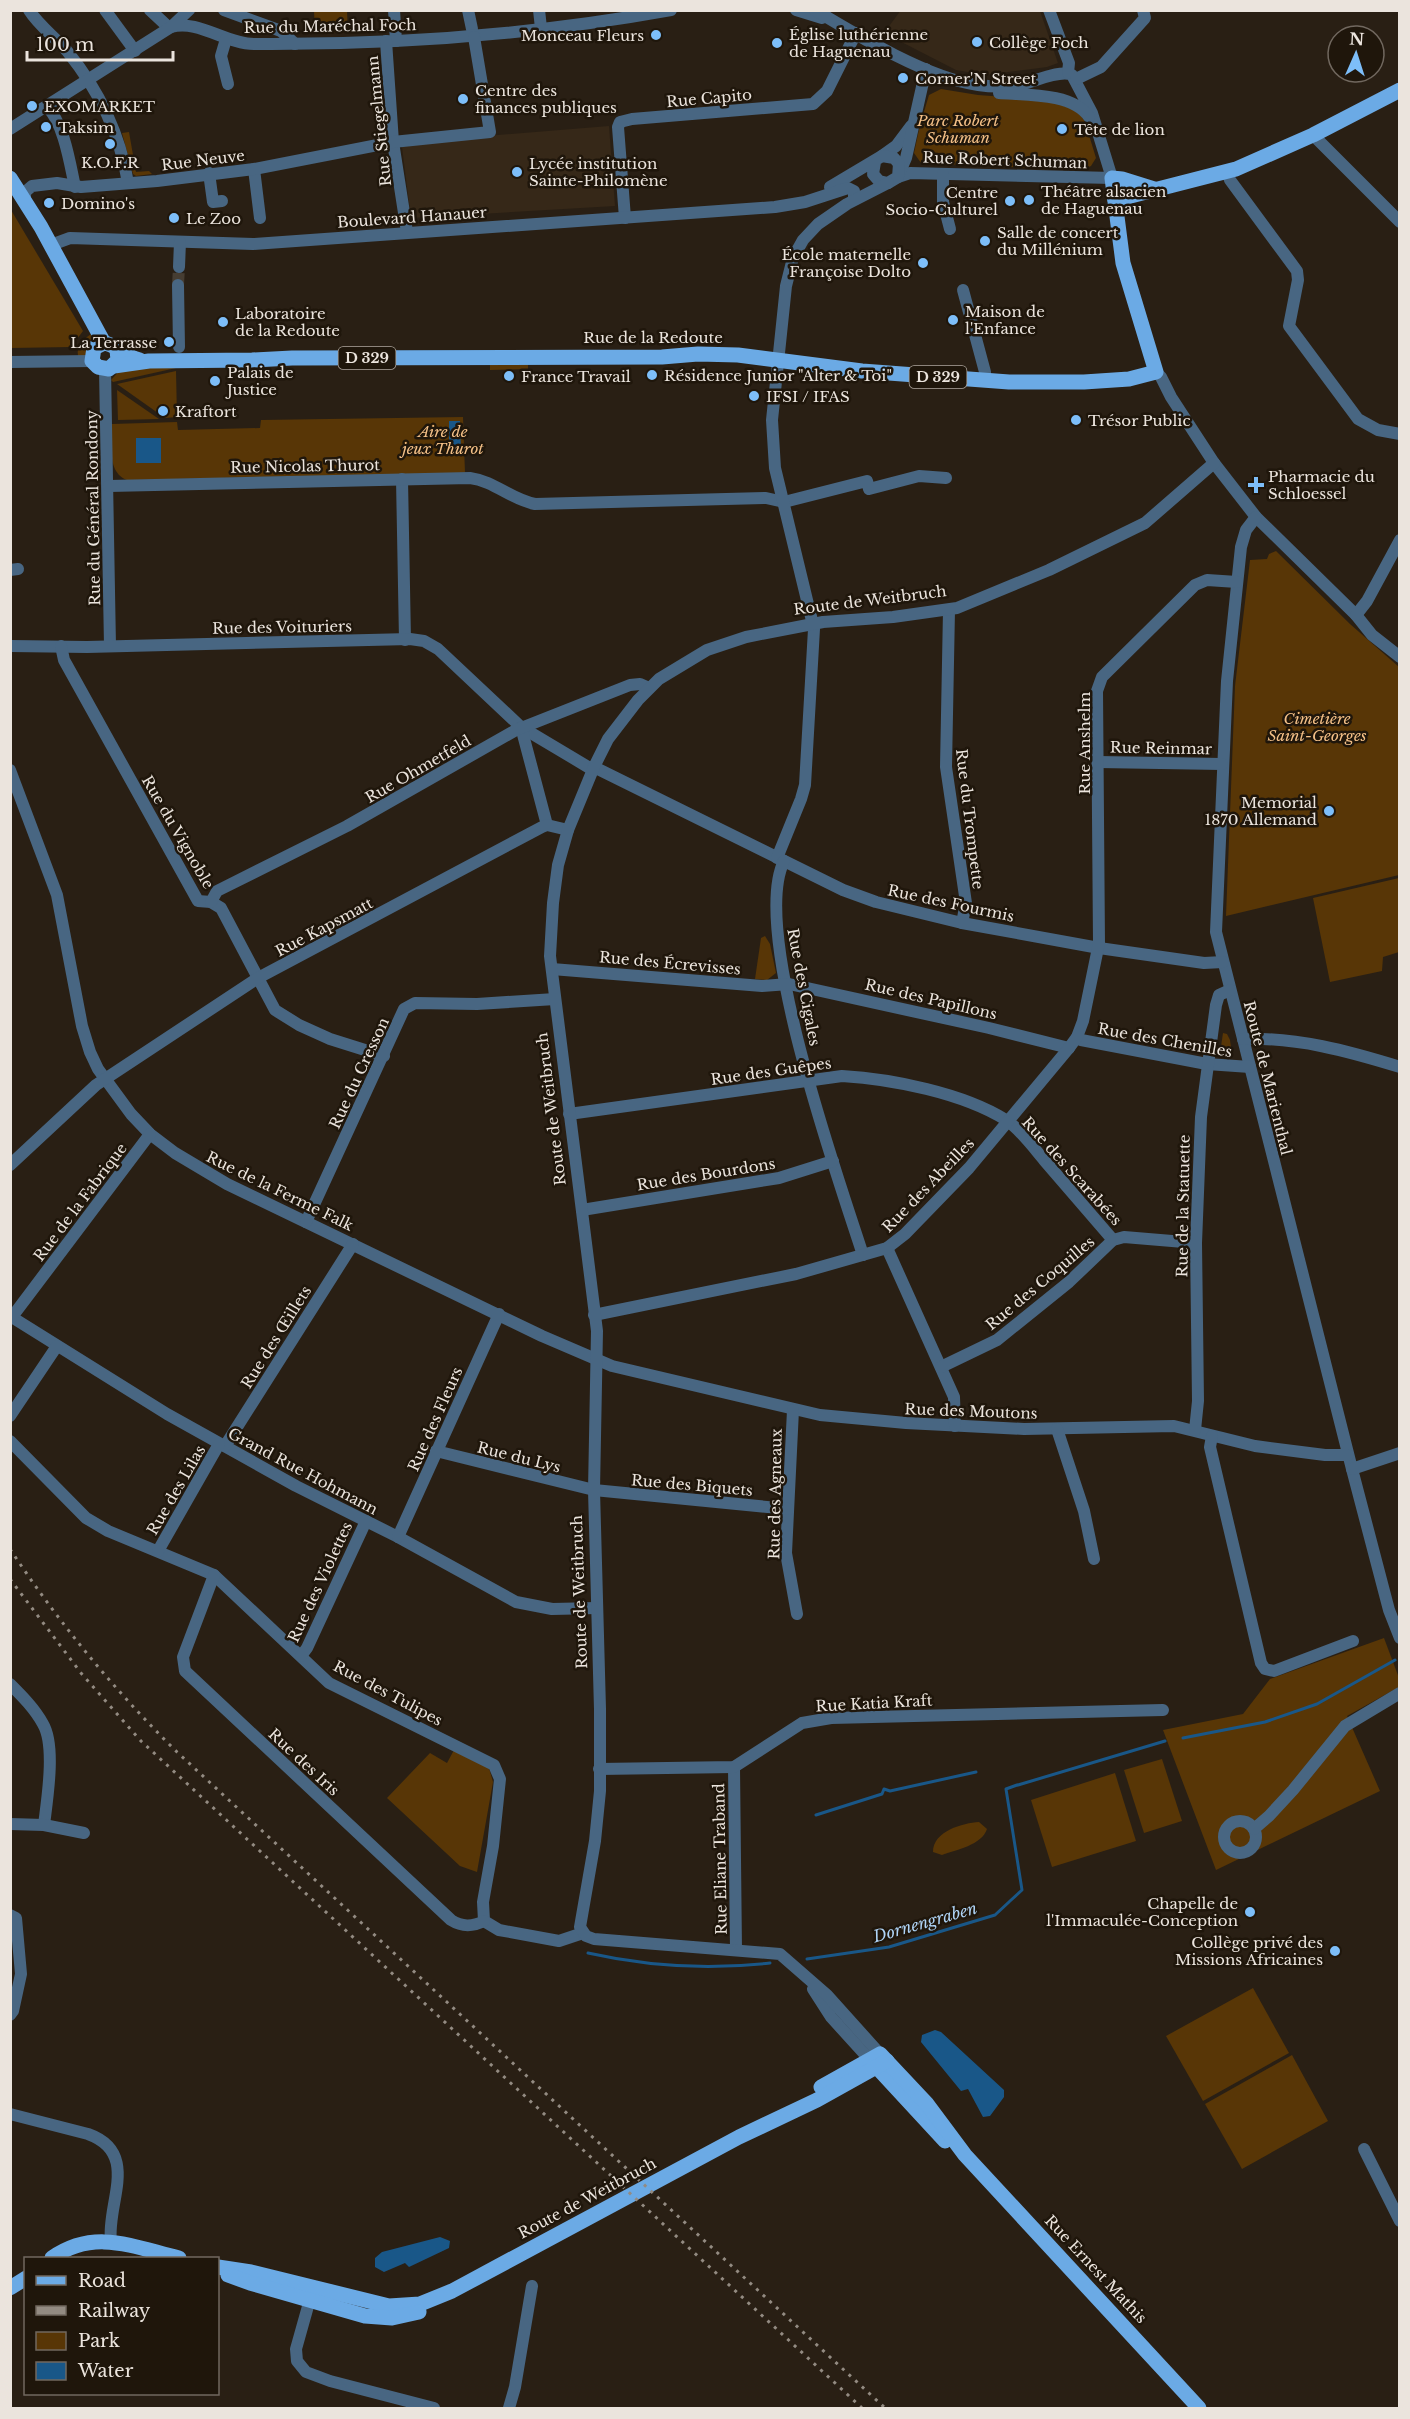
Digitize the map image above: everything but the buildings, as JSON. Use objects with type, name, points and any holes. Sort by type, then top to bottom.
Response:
[{"type":"main road","points":[[1115,200],[1227,172],[1313,135],[1400,90]]},
{"type":"main road","points":[[10,178],[25,200],[111,346],[118,360],[104,365],[94,348],[111,346]]},
{"type":"main road","points":[[1154,189],[1112,178],[1124,263],[1156,372]]},
{"type":"main road","name":"Rue de la Redoute","points":[[111,346],[128,357],[149,361]]},
{"type":"main road","name":"Rue de la Redoute","points":[[104,365],[149,361],[326,357],[662,357],[698,354],[779,359],[862,371],[985,381],[1084,382],[1136,378],[1156,372]]},
{"type":"main road","name":"Route de Weitbruch","points":[[219,2268],[251,2272],[312,2292],[365,2316],[392,2318],[426,2309],[452,2291],[739,2137],[775,2112],[879,2061]]},
{"type":"main road","name":"Rue Ernest Mathis","points":[[879,2061],[927,2104],[965,2155],[1199,2409]]},
{"type":"main road","points":[[55,2257],[78,2244],[91,2241],[111,2241],[171,2257]]},
{"type":"main road","points":[[10,2288],[24,2279]]},
{"type":"street","points":[[29,10],[68,53],[88,81],[117,135],[128,183]]},
{"type":"street","points":[[105,10],[135,51]]},
{"type":"street","points":[[150,10],[169,28]]},
{"type":"street","points":[[10,129],[135,51],[169,28],[189,10]]},
{"type":"street","points":[[224,10],[281,31],[295,44]]},
{"type":"street","name":"Rue Stiegelmann","points":[[394,10],[393,142],[406,232]]},
{"type":"street","points":[[468,10],[473,33]]},
{"type":"street","points":[[538,10],[541,28]]},
{"type":"street","name":"Rue du Maréchal Foch","points":[[169,28],[189,26],[226,39],[249,44],[295,44],[541,28],[671,10]]},
{"type":"street","points":[[796,10],[835,22]]},
{"type":"street","points":[[815,10],[910,62],[925,71],[935,81],[956,87],[1060,100],[1081,107],[1096,130]]},
{"type":"street","points":[[1049,10],[1069,63],[1069,78],[1075,96],[1060,100]]},
{"type":"street","points":[[1060,100],[1052,94],[1050,86],[1101,67],[1147,13]]},
{"type":"street","name":"Rue Neuve","points":[[25,200],[25,192],[32,186],[57,183],[75,187],[128,183],[254,169],[393,142],[490,132],[473,33]]},
{"type":"street","name":"Rue Capito","points":[[625,218],[618,127],[620,122],[813,104],[827,91],[856,33]]},
{"type":"street","points":[[226,39],[221,56],[228,84]]},
{"type":"street","points":[[925,71],[986,86],[1019,85],[1069,78]]},
{"type":"street","points":[[895,177],[906,158],[925,71]]},
{"type":"street","points":[[1069,78],[1092,113],[1112,178]]},
{"type":"street","points":[[47,106],[63,140],[75,187]]},
{"type":"street","points":[[857,196],[869,183],[876,163],[896,146],[912,125]]},
{"type":"street","points":[[1313,135],[1400,222]]},
{"type":"street","points":[[876,163],[890,156],[897,161],[895,177]]},
{"type":"street","points":[[876,163],[876,178],[895,177]]},
{"type":"street","name":"Boulevard Hanauer","points":[[776,207],[819,192],[876,163]]},
{"type":"street","points":[[254,169],[260,218]]},
{"type":"street","points":[[1227,172],[1230,180],[1297,271],[1298,280],[1289,326],[1358,419],[1378,430],[1400,434]]},
{"type":"street","points":[[209,173],[213,202],[222,201]]},
{"type":"street","name":"Rue Robert Schuman","points":[[895,177],[910,173],[1112,178]]},
{"type":"street","points":[[943,174],[943,202],[950,229]]},
{"type":"street","name":"Rue des Cigales","points":[[863,1255],[808,1080],[785,985],[776,929],[780,859],[805,785],[813,624],[775,468],[771,432],[786,286],[793,258],[812,229],[857,196],[895,177]]},
{"type":"street","name":"Boulevard Hanauer","points":[[51,244],[70,238],[254,244],[776,207],[812,200],[845,189],[857,196]]},
{"type":"street","points":[[179,267],[180,242]]},
{"type":"street","points":[[178,285],[179,347]]},
{"type":"street","points":[[963,290],[985,370],[985,381]]},
{"type":"street","name":"Rue de la Redoute","points":[[10,362],[104,365]]},
{"type":"street","name":"Rue du Général Rondony","points":[[104,365],[109,486],[107,545],[110,646]]},
{"type":"street","points":[[1156,372],[1214,463],[1256,517],[1400,655]]},
{"type":"street","name":"Route de Weitbruch","points":[[583,1933],[580,1927],[597,1824],[599,1769],[594,1490],[596,1360],[594,1315],[552,969],[553,903],[558,866],[568,830],[594,767],[608,739],[649,688],[673,669],[707,650],[746,636],[813,624],[949,610],[1050,570],[1145,523],[1214,463]]},
{"type":"street","name":"Rue Nicolas Thurot","points":[[109,486],[473,478],[535,504],[766,498],[784,501],[867,481],[869,489],[919,476],[946,478]]},
{"type":"street","points":[[402,479],[405,640]]},
{"type":"street","name":"Route de Marienthal","points":[[1256,517],[1246,530],[1237,582],[1227,681],[1216,921],[1222,962],[1348,1455],[1389,1610],[1400,1638]]},
{"type":"street","points":[[1356,615],[1367,601],[1399,543]]},
{"type":"street","name":"Rue Anshelm","points":[[1099,948],[1097,691],[1102,677],[1195,585],[1207,580],[1237,582]]},
{"type":"street","name":"Rue du Trompette","points":[[949,610],[946,767],[966,903],[962,923]]},
{"type":"street","name":"Rue des Voituriers","points":[[10,646],[424,641],[438,649],[521,727],[588,766],[594,767]]},
{"type":"street","name":"Rue du Vignoble","points":[[61,646],[64,660],[198,901],[211,902],[221,908],[275,1010],[299,1025],[330,1039],[384,1056]]},
{"type":"street","name":"Rue Ohmetfeld","points":[[211,902],[217,891],[346,826],[521,727],[630,684],[639,684],[649,688]]},
{"type":"street","points":[[521,727],[548,825],[568,830]]},
{"type":"street","name":"Rue Reinmar","points":[[1098,762],[1222,764]]},
{"type":"street","name":"Rue des Fourmis","points":[[594,767],[843,890],[876,902],[962,923],[1099,948],[1204,963],[1222,962]]},
{"type":"street","name":"Rue de la Ferme Falk","points":[[10,770],[57,895],[82,1026],[90,1052],[105,1080],[150,1134],[212,1176],[596,1360]]},
{"type":"street","name":"Rue Kapsmatt","points":[[10,1165],[96,1085],[258,978],[548,825]]},
{"type":"street","name":"Rue des Abeilles","points":[[594,1315],[796,1274],[886,1248],[905,1234],[969,1168],[1077,1037],[1083,1021],[1099,948]]},
{"type":"street","name":"Rue des Écrevisses","points":[[552,969],[762,986],[785,985]]},
{"type":"street","name":"Rue des Papillons","points":[[785,985],[886,1004],[1069,1048]]},
{"type":"street","name":"Rue de la Statuette","points":[[1195,1430],[1198,1401],[1196,1243],[1201,1118],[1216,1005],[1219,995],[1230,990]]},
{"type":"street","name":"Rue du Cresson","points":[[306,1222],[404,1009],[415,1003],[477,1004],[555,999]]},
{"type":"street","name":"Rue des Chenilles","points":[[1077,1037],[1082,1040],[1208,1064],[1250,1067]]},
{"type":"street","points":[[1243,1039],[1268,1038],[1302,1042],[1354,1053],[1400,1067]]},
{"type":"street","name":"Rue des Guêpes","points":[[569,1114],[842,1076],[871,1078],[926,1089],[966,1102],[1008,1121]]},
{"type":"street","name":"Rue des Scarabées","points":[[1008,1121],[1113,1240]]},
{"type":"street","name":"Rue de la Fabrique","points":[[11,1317],[150,1134]]},
{"type":"street","name":"Rue des Bourdons","points":[[582,1210],[779,1178],[833,1161]]},
{"type":"street","name":"Rue des Coquilles","points":[[941,1367],[997,1340],[1069,1282],[1113,1240],[1124,1237],[1196,1243]]},
{"type":"street","name":"Rue des Œillets","points":[[222,1445],[353,1244]]},
{"type":"street","points":[[886,1248],[954,1397],[955,1426]]},
{"type":"street","name":"Rue des Fleurs","points":[[398,1537],[499,1314]]},
{"type":"street","name":"Grand Rue Hohmann","points":[[11,1317],[167,1414],[296,1486],[398,1537],[516,1602],[552,1609],[597,1608]]},
{"type":"street","points":[[10,1416],[57,1346]]},
{"type":"street","name":"Rue des Moutons","points":[[596,1360],[612,1366],[793,1410],[852,1418],[955,1426],[1057,1429],[1167,1426],[1195,1430],[1246,1444],[1313,1454],[1348,1455]]},
{"type":"street","name":"Rue des Agneaux","points":[[793,1410],[786,1553],[797,1614]]},
{"type":"street","points":[[1057,1429],[1084,1511],[1094,1559]]},
{"type":"street","points":[[1212,1436],[1210,1447],[1261,1664],[1265,1669],[1274,1671],[1353,1641]]},
{"type":"street","name":"Rue des Tulipes","points":[[10,1441],[86,1518],[108,1531],[214,1575],[329,1683],[494,1765],[500,1779],[493,1846],[482,1910],[484,1921]]},
{"type":"street","name":"Rue des Lilas","points":[[158,1551],[222,1445]]},
{"type":"street","name":"Rue du Lys","points":[[436,1451],[594,1490]]},
{"type":"street","points":[[1352,1469],[1400,1453]]},
{"type":"street","name":"Rue des Biquets","points":[[594,1490],[788,1509]]},
{"type":"street","name":"Rue des Violettes","points":[[301,1656],[366,1521]]},
{"type":"street","name":"Rue des Iris","points":[[214,1575],[183,1657],[185,1671],[451,1920],[458,1924],[471,1926],[484,1921]]},
{"type":"street","points":[[10,1684],[44,1726],[49,1774],[44,1825]]},
{"type":"street","points":[[1254,1829],[1293,1790],[1350,1721],[1400,1693]]},
{"type":"street","name":"Rue Katia Kraft","points":[[734,1767],[802,1723],[831,1718],[1163,1710]]},
{"type":"street","points":[[599,1769],[734,1767]]},
{"type":"street","name":"Rue Eliane Traband","points":[[734,1767],[736,1950]]},
{"type":"street","points":[[10,1824],[44,1825],[84,1833]]},
{"type":"street","points":[[10,1915],[16,1918],[21,1974],[13,2011],[10,2015]]},
{"type":"street","points":[[484,1921],[499,1930],[559,1941],[583,1933],[594,1939],[780,1954],[807,1980],[827,1995],[879,2061]]},
{"type":"street","points":[[10,2114],[93,2136],[108,2147],[118,2170],[111,2241]]},
{"type":"street","points":[[1364,2149],[1400,2221]]},
{"type":"street","points":[[509,2409],[515,2387],[532,2286]]},
{"type":"street","points":[[312,2292],[296,2349],[297,2361],[306,2372],[330,2381],[434,2409]]},
{"type":"shaded area","name":"Collège Foch","points":[[901,10],[1040,11],[1058,63],[1047,67],[985,75],[956,70],[884,33]]},
{"type":"shaded area","points":[[609,126],[615,206],[411,218],[402,147],[462,138]]},
{"type":"green space","points":[[314,11],[347,11],[348,32],[315,33]]},
{"type":"green space","name":"Parc Robert Schuman","points":[[941,89],[978,95],[1047,100],[1078,111],[1085,122],[1096,158],[1091,166],[1082,170],[921,163],[914,153],[920,125],[929,95]]},
{"type":"green space","points":[[129,132],[136,172],[149,171],[152,174],[136,176],[133,174],[122,133]]},
{"type":"green space","points":[[11,210],[83,331],[71,347],[11,348]]},
{"type":"green space","points":[[93,333],[85,356],[78,356],[81,342]]},
{"type":"green space","points":[[528,362],[528,369],[490,370],[490,363]]},
{"type":"green space","points":[[176,366],[176,368],[113,382],[111,380],[122,368]]},
{"type":"green space","points":[[176,371],[177,417],[165,418],[117,384]]},
{"type":"green space","points":[[117,390],[159,419],[118,420]]},
{"type":"green space","name":"Aire de jeux Thurot","points":[[463,417],[465,473],[127,480],[120,476],[113,464],[111,448],[112,424],[177,422],[178,430],[260,428],[261,420]]},
{"type":"green space","name":"Cimetière Saint-Georges","points":[[1276,551],[1350,624],[1399,667],[1399,875],[1226,916],[1235,686],[1250,560],[1267,559],[1269,554]]},
{"type":"green space","points":[[1399,878],[1399,952],[1383,957],[1382,971],[1330,982],[1313,898]]},
{"type":"green space","points":[[765,936],[770,944],[776,973],[767,980],[755,979],[761,938]]},
{"type":"green space","points":[[1223,1033],[1227,1034],[1230,1040],[1232,1055],[1220,1053]]},
{"type":"green space","points":[[1384,1638],[1399,1678],[1399,1687],[1347,1716],[1380,1791],[1216,1870],[1163,1730],[1243,1714],[1270,1679]]},
{"type":"green space","points":[[454,1750],[489,1768],[493,1782],[477,1872],[460,1866],[387,1798],[430,1753],[447,1763]]},
{"type":"green space","points":[[1162,1759],[1182,1821],[1144,1833],[1124,1770]]},
{"type":"green space","points":[[1115,1773],[1136,1841],[1052,1867],[1031,1800]]},
{"type":"green space","points":[[979,1822],[987,1829],[984,1835],[974,1843],[942,1855],[933,1852],[934,1845],[943,1834],[957,1826]]},
{"type":"green space","points":[[1253,1988],[1289,2053],[1203,2101],[1166,2036]]},
{"type":"green space","points":[[1292,2055],[1328,2121],[1242,2169],[1205,2104]]},
{"type":"water","points":[[449,421],[460,421],[461,454],[449,454]]},
{"type":"water","points":[[136,438],[161,438],[161,463],[136,463]]},
{"type":"water","points":[[935,2030],[941,2032],[1004,2090],[1004,2097],[990,2116],[983,2117],[968,2089],[961,2091],[921,2042],[922,2035]]},
{"type":"water","points":[[440,2237],[450,2241],[449,2248],[409,2267],[405,2263],[384,2272],[375,2267],[375,2258],[382,2252]]},
{"type":"waterway","points":[[1183,1738],[1265,1722],[1317,1704],[1395,1660]]},
{"type":"waterway","name":"Dornengraben","points":[[1018,1785],[1165,1741]]},
{"type":"waterway","points":[[816,1815],[882,1794],[884,1789],[890,1791],[976,1772]]},
{"type":"waterway","name":"Dornengraben","points":[[1010,1901],[1022,1890],[1006,1789],[1017,1785]]},
{"type":"waterway","name":"Dornengraben","points":[[807,1959],[889,1947],[995,1915],[1009,1902]]},
{"type":"waterway","name":"Dornengraben","points":[[588,1953],[679,1966],[770,1963]]},
{"type":"tunnel","points":[[178,285],[179,267]]},
{"type":"railway","points":[[10,1549],[88,1655],[131,1705],[177,1752],[885,2408]]},
{"type":"railway","points":[[10,1579],[81,1673],[141,1741],[862,2408]]},
{"type":"place","name":"Monceau Fleurs","points":[[656,35]]},
{"type":"place","name":"Collège Foch","points":[[977,42]]},
{"type":"place","name":"Église luthérienne de Haguenau","points":[[777,43]]},
{"type":"place","name":"Corner'N Street","points":[[903,78]]},
{"type":"place","name":"Centre des finances publiques","points":[[463,99]]},
{"type":"place","name":"EXOMARKET","points":[[32,106]]},
{"type":"place","name":"Taksim","points":[[46,127]]},
{"type":"place","name":"Tête de lion","points":[[1062,129]]},
{"type":"place","name":"K.O.F.R","points":[[110,144]]},
{"type":"place","name":"Lycée institution Sainte-Philomène","points":[[517,172]]},
{"type":"place","name":"Théâtre alsacien de Haguenau","points":[[1029,200]]},
{"type":"place","name":"Centre Socio-Culturel","points":[[1010,201]]},
{"type":"place","name":"Domino's","points":[[49,203]]},
{"type":"place","name":"Le Zoo","points":[[174,218]]},
{"type":"place","name":"Salle de concert du Millénium","points":[[985,241]]},
{"type":"place","name":"École maternelle Françoise Dolto","points":[[923,263]]},
{"type":"place","name":"Maison de l'Enfance","points":[[953,320]]},
{"type":"place","name":"Laboratoire de la Redoute","points":[[223,322]]},
{"type":"place","name":"La Terrasse","points":[[169,342]]},
{"type":"place","name":"Résidence Junior \"Alter & Toi\"","points":[[652,375]]},
{"type":"place","name":"France Travail","points":[[509,376]]},
{"type":"place","name":"Palais de Justice","points":[[215,381]]},
{"type":"place","name":"IFSI / IFAS","points":[[754,396]]},
{"type":"place","name":"Kraftort","points":[[163,411]]},
{"type":"place","name":"Trésor Public","points":[[1076,420]]},
{"type":"place","name":"Pharmacie du Schloessel","points":[[1256,485]]},
{"type":"place","name":"Memorial 1870 Allemand","points":[[1329,811]]},
{"type":"place","name":"Chapelle de l'Immaculée-Conception","points":[[1250,1912]]},
{"type":"place","name":"Collège privé des Missions Africaines","points":[[1335,1951]]}]
